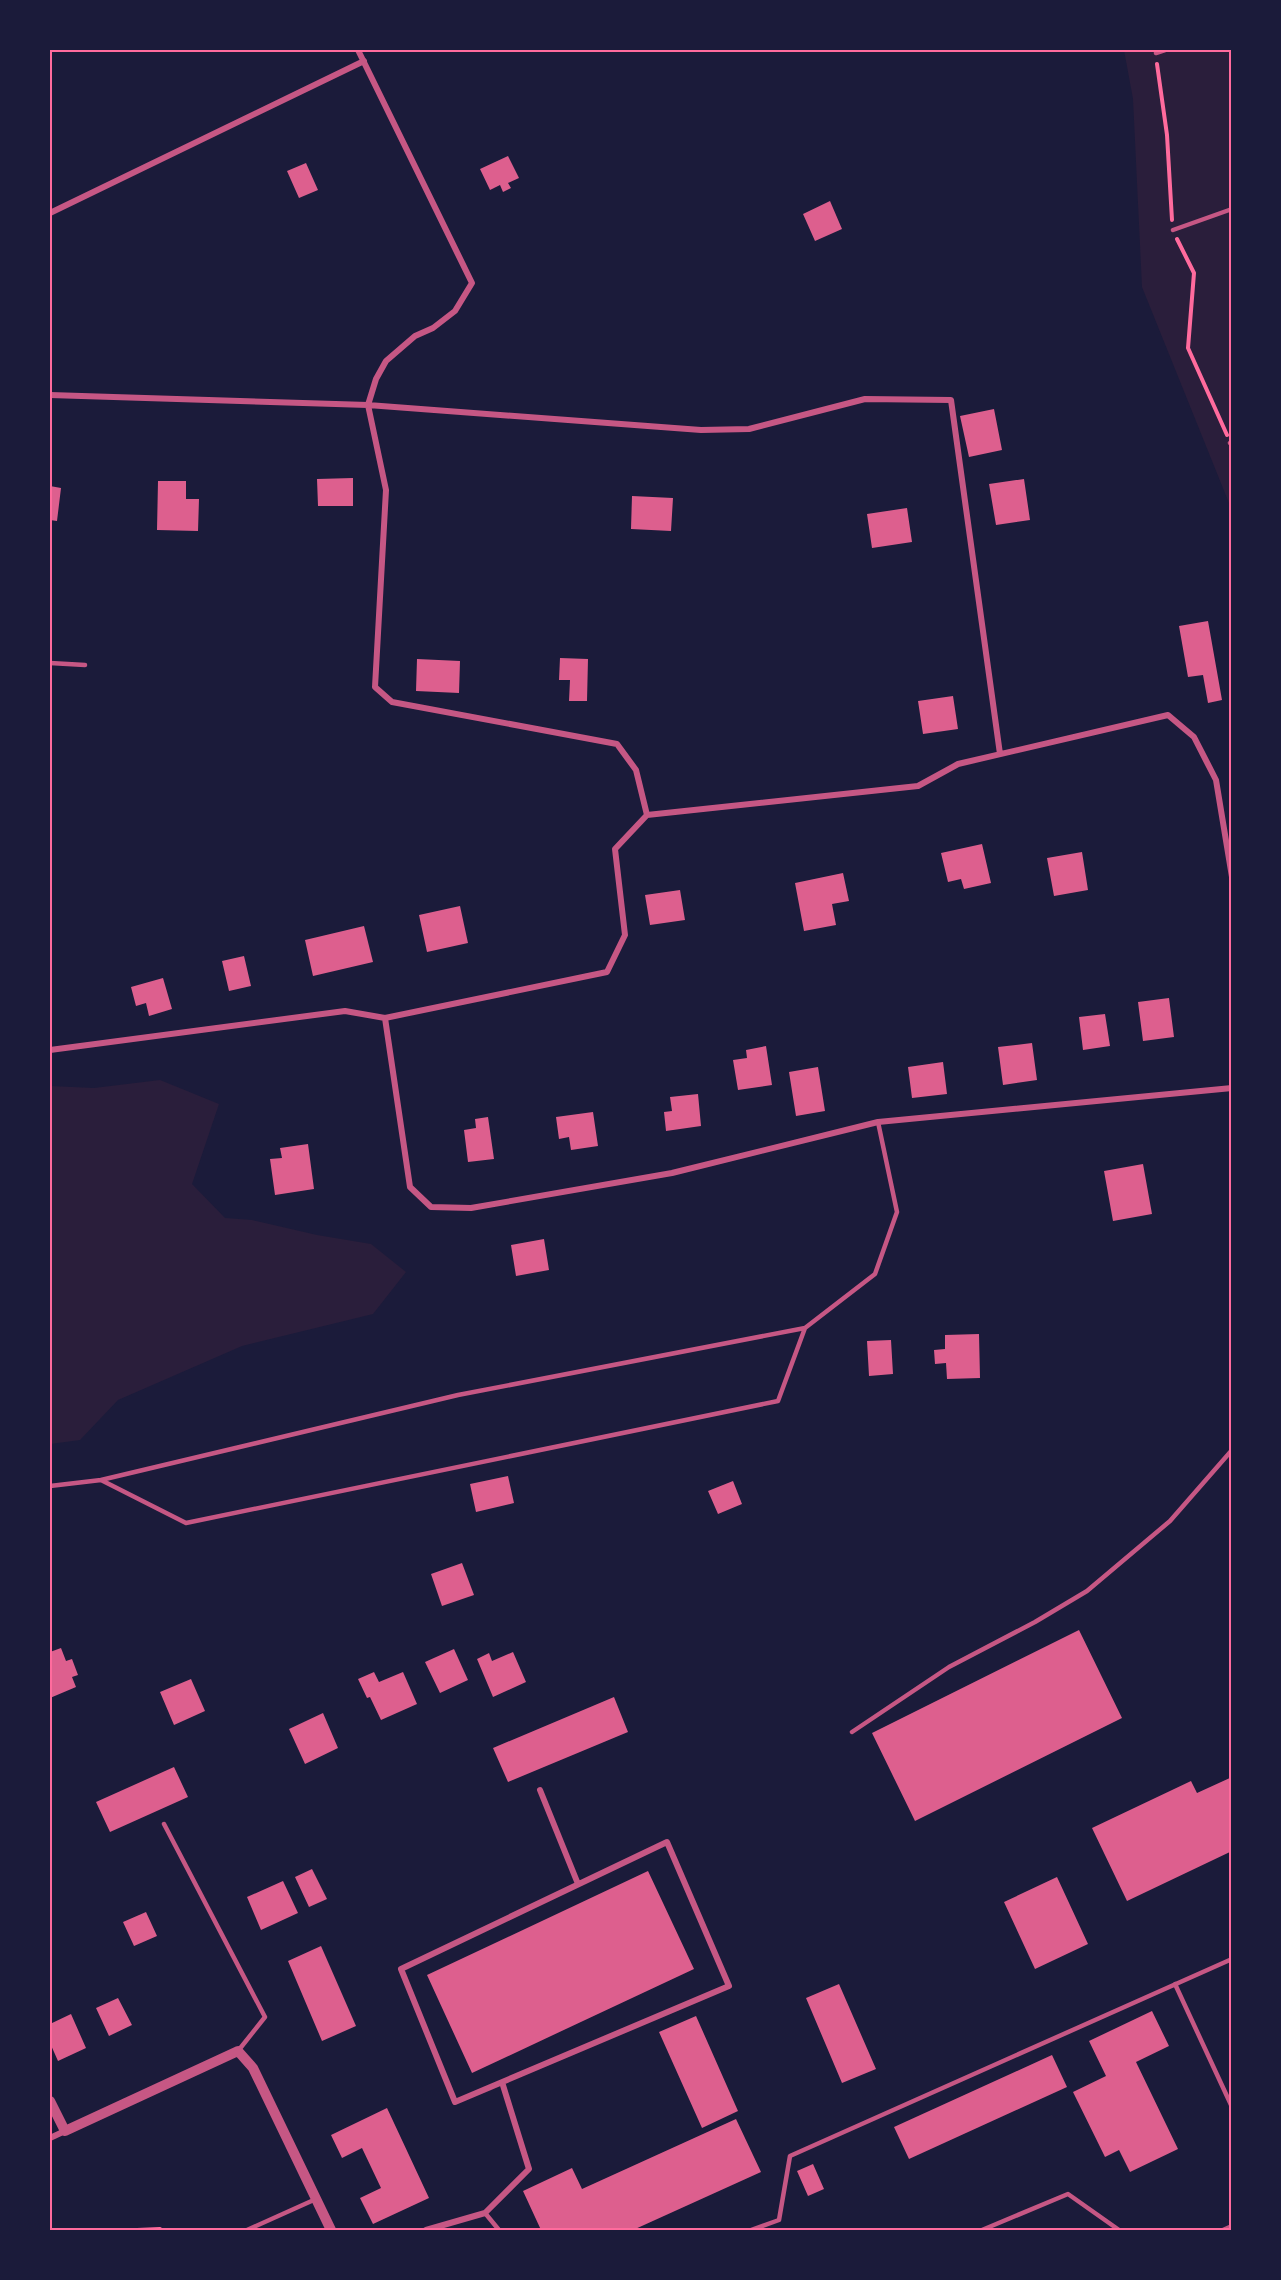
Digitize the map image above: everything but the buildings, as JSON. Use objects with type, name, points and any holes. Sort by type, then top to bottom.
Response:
[{"type":"street","points":[[358,50],[472,283],[455,311],[433,328],[415,336],[386,361],[376,379],[368,405],[386,490],[375,687],[392,702],[617,744],[636,770],[647,815]]},
{"type":"street","points":[[50,213],[364,61]]},
{"type":"street","points":[[50,395],[368,405],[701,430],[749,429],[865,399],[951,400],[1000,754]]},
{"type":"street","points":[[50,1050],[345,1011],[385,1018],[607,972],[626,935],[615,849],[647,815],[918,786],[958,764],[1168,715],[1194,736],[1216,780],[1232,877]]},
{"type":"street","points":[[385,1018],[410,1187],[431,1207],[471,1208],[672,1173],[878,1122],[1232,1088]]},
{"type":"street","points":[[540,1790],[578,1884]]},
{"type":"street","points":[[667,1842],[729,1986],[502,2082],[455,2102],[401,1969],[667,1842]]},
{"type":"street","points":[[50,2138],[238,2051],[253,2068],[332,2230]]},
{"type":"street","points":[[426,2230],[485,2212],[529,2169],[502,2082]]},
{"type":"street","points":[[50,2101],[65,2131]]},
{"type":"lane","points":[[1156,53],[1165,50]]},
{"type":"lane","points":[[1173,230],[1232,209]]},
{"type":"lane","points":[[50,663],[85,665]]},
{"type":"lane","points":[[50,1486],[101,1480],[458,1395],[806,1328],[875,1274],[897,1212],[878,1122]]},
{"type":"lane","points":[[101,1480],[186,1523],[778,1401],[806,1328]]},
{"type":"lane","points":[[852,1732],[949,1667],[1035,1622],[1087,1591],[1170,1521],[1232,1450]]},
{"type":"lane","points":[[164,1824],[265,2017],[238,2051]]},
{"type":"lane","points":[[751,2230],[779,2220],[790,2156],[1232,1959]]},
{"type":"lane","points":[[1175,1984],[1232,2107]]},
{"type":"lane","points":[[982,2230],[1068,2194],[1119,2230]]},
{"type":"lane","points":[[247,2230],[316,2198]]},
{"type":"lane","points":[[485,2212],[499,2230]]},
{"type":"lane","points":[[1223,2230],[1232,2226]]},
{"type":"path","points":[[1156,53],[1167,135],[1173,230],[1194,273],[1188,348],[1231,442]]},
{"type":"path","points":[[138,2230],[160,2229]]},
{"type":"shaded area","points":[[1124,50],[1231,50],[1231,508],[1142,287],[1133,99]]},
{"type":"shaded area","points":[[160,1080],[219,1104],[192,1184],[225,1218],[252,1220],[317,1235],[371,1244],[406,1272],[373,1314],[242,1346],[118,1400],[80,1440],[50,1444],[50,1086],[94,1088]]}]
